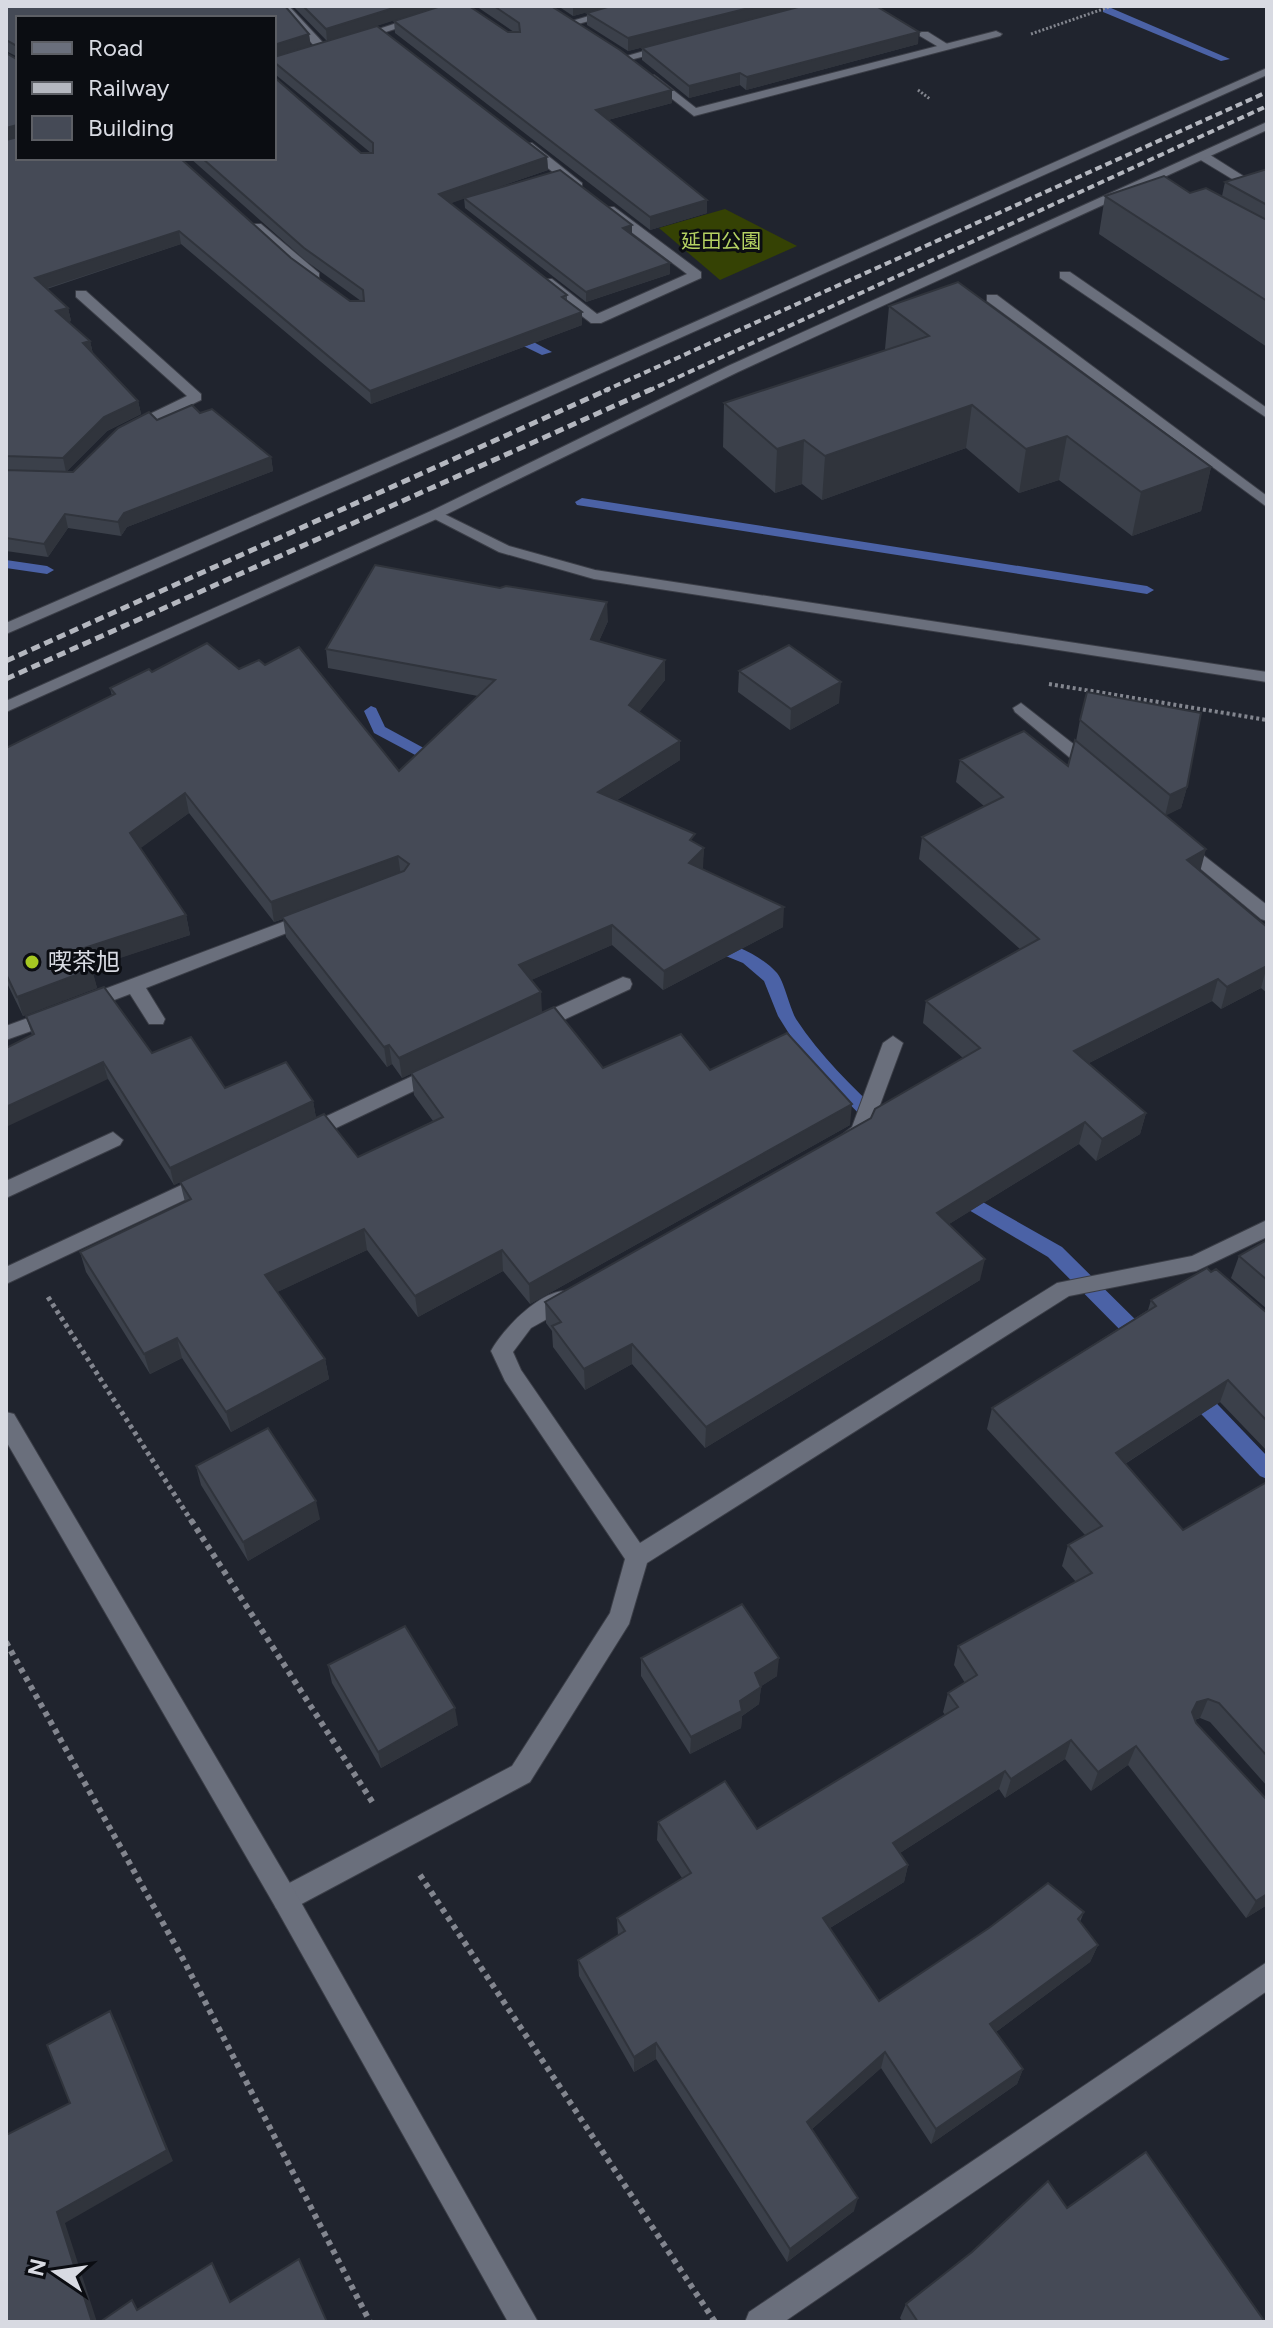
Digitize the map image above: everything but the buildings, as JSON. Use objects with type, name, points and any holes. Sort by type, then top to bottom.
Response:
[{"type":"street","points":[[283,6],[317,51],[462,6],[477,14]]},
{"type":"street","points":[[572,23],[636,6]]},
{"type":"street","points":[[381,31],[393,39]]},
{"type":"street","points":[[924,34],[946,47]]},
{"type":"street","points":[[684,43],[620,54],[694,112],[996,34]]},
{"type":"street","points":[[6,629],[456,433],[1267,71]]},
{"type":"street","points":[[6,707],[436,514],[733,369],[1145,188],[1267,126]]},
{"type":"street","points":[[516,136],[553,175],[585,191]]},
{"type":"street","points":[[1203,156],[1267,196]]},
{"type":"street","points":[[535,272],[596,320],[696,275],[597,201]]},
{"type":"street","points":[[245,217],[323,283]]},
{"type":"street","points":[[1065,275],[1267,414]]},
{"type":"street","points":[[81,294],[196,397],[114,436]]},
{"type":"street","points":[[992,298],[1267,503]]},
{"type":"street","points":[[436,514],[504,549],[594,574],[1267,677]]},
{"type":"street","points":[[1021,708],[1103,777]]},
{"type":"street","points":[[1173,836],[1267,915]]},
{"type":"street","points":[[6,1033],[328,911]]},
{"type":"street","points":[[524,1031],[623,984]]},
{"type":"street","points":[[134,985],[156,1019]]},
{"type":"street","points":[[820,1154],[860,1132],[893,1043]]},
{"type":"street","points":[[283,1145],[453,1064]]},
{"type":"street","points":[[6,1190],[113,1140]]},
{"type":"street","points":[[6,1276],[227,1172]]},
{"type":"street","points":[[285,1899],[521,1774],[621,1617],[637,1557],[1064,1289],[1202,1268],[1267,1228]]},
{"type":"street","points":[[590,1284],[523,1322],[502,1351],[513,1375],[637,1557]]},
{"type":"street","points":[[6,1421],[285,1899],[524,2322]]},
{"type":"street","points":[[759,2322],[1267,1975]]},
{"type":"path","points":[[1048,684],[1267,720]]},
{"type":"path","points":[[28,1266],[397,1840],[715,2322]]},
{"type":"path","points":[[6,1642],[183,1959],[370,2322]]},
{"type":"green space","name":"延田公園","points":[[725,209],[797,246],[720,280],[659,228]]},
{"type":"waterway","points":[[1107,10],[1225,59]]},
{"type":"waterway","points":[[509,334],[546,352]]},
{"type":"waterway","points":[[582,502],[1147,590]]},
{"type":"waterway","points":[[6,564],[47,570]]},
{"type":"waterway","points":[[371,711],[379,730],[439,762]]},
{"type":"waterway","points":[[712,944],[749,959],[772,978],[777,997],[799,1036],[830,1074],[877,1121]]},
{"type":"waterway","points":[[958,1195],[1055,1252],[1144,1341]]},
{"type":"waterway","points":[[1192,1391],[1267,1470]]},
{"type":"railway","points":[[604,391],[1267,92]]},
{"type":"railway","points":[[648,391],[1267,106]]},
{"type":"railway","points":[[6,661],[609,389]]},
{"type":"railway","points":[[6,679],[652,389]]},
{"type":"place","name":"喫茶旭","points":[[32,962]]}]
